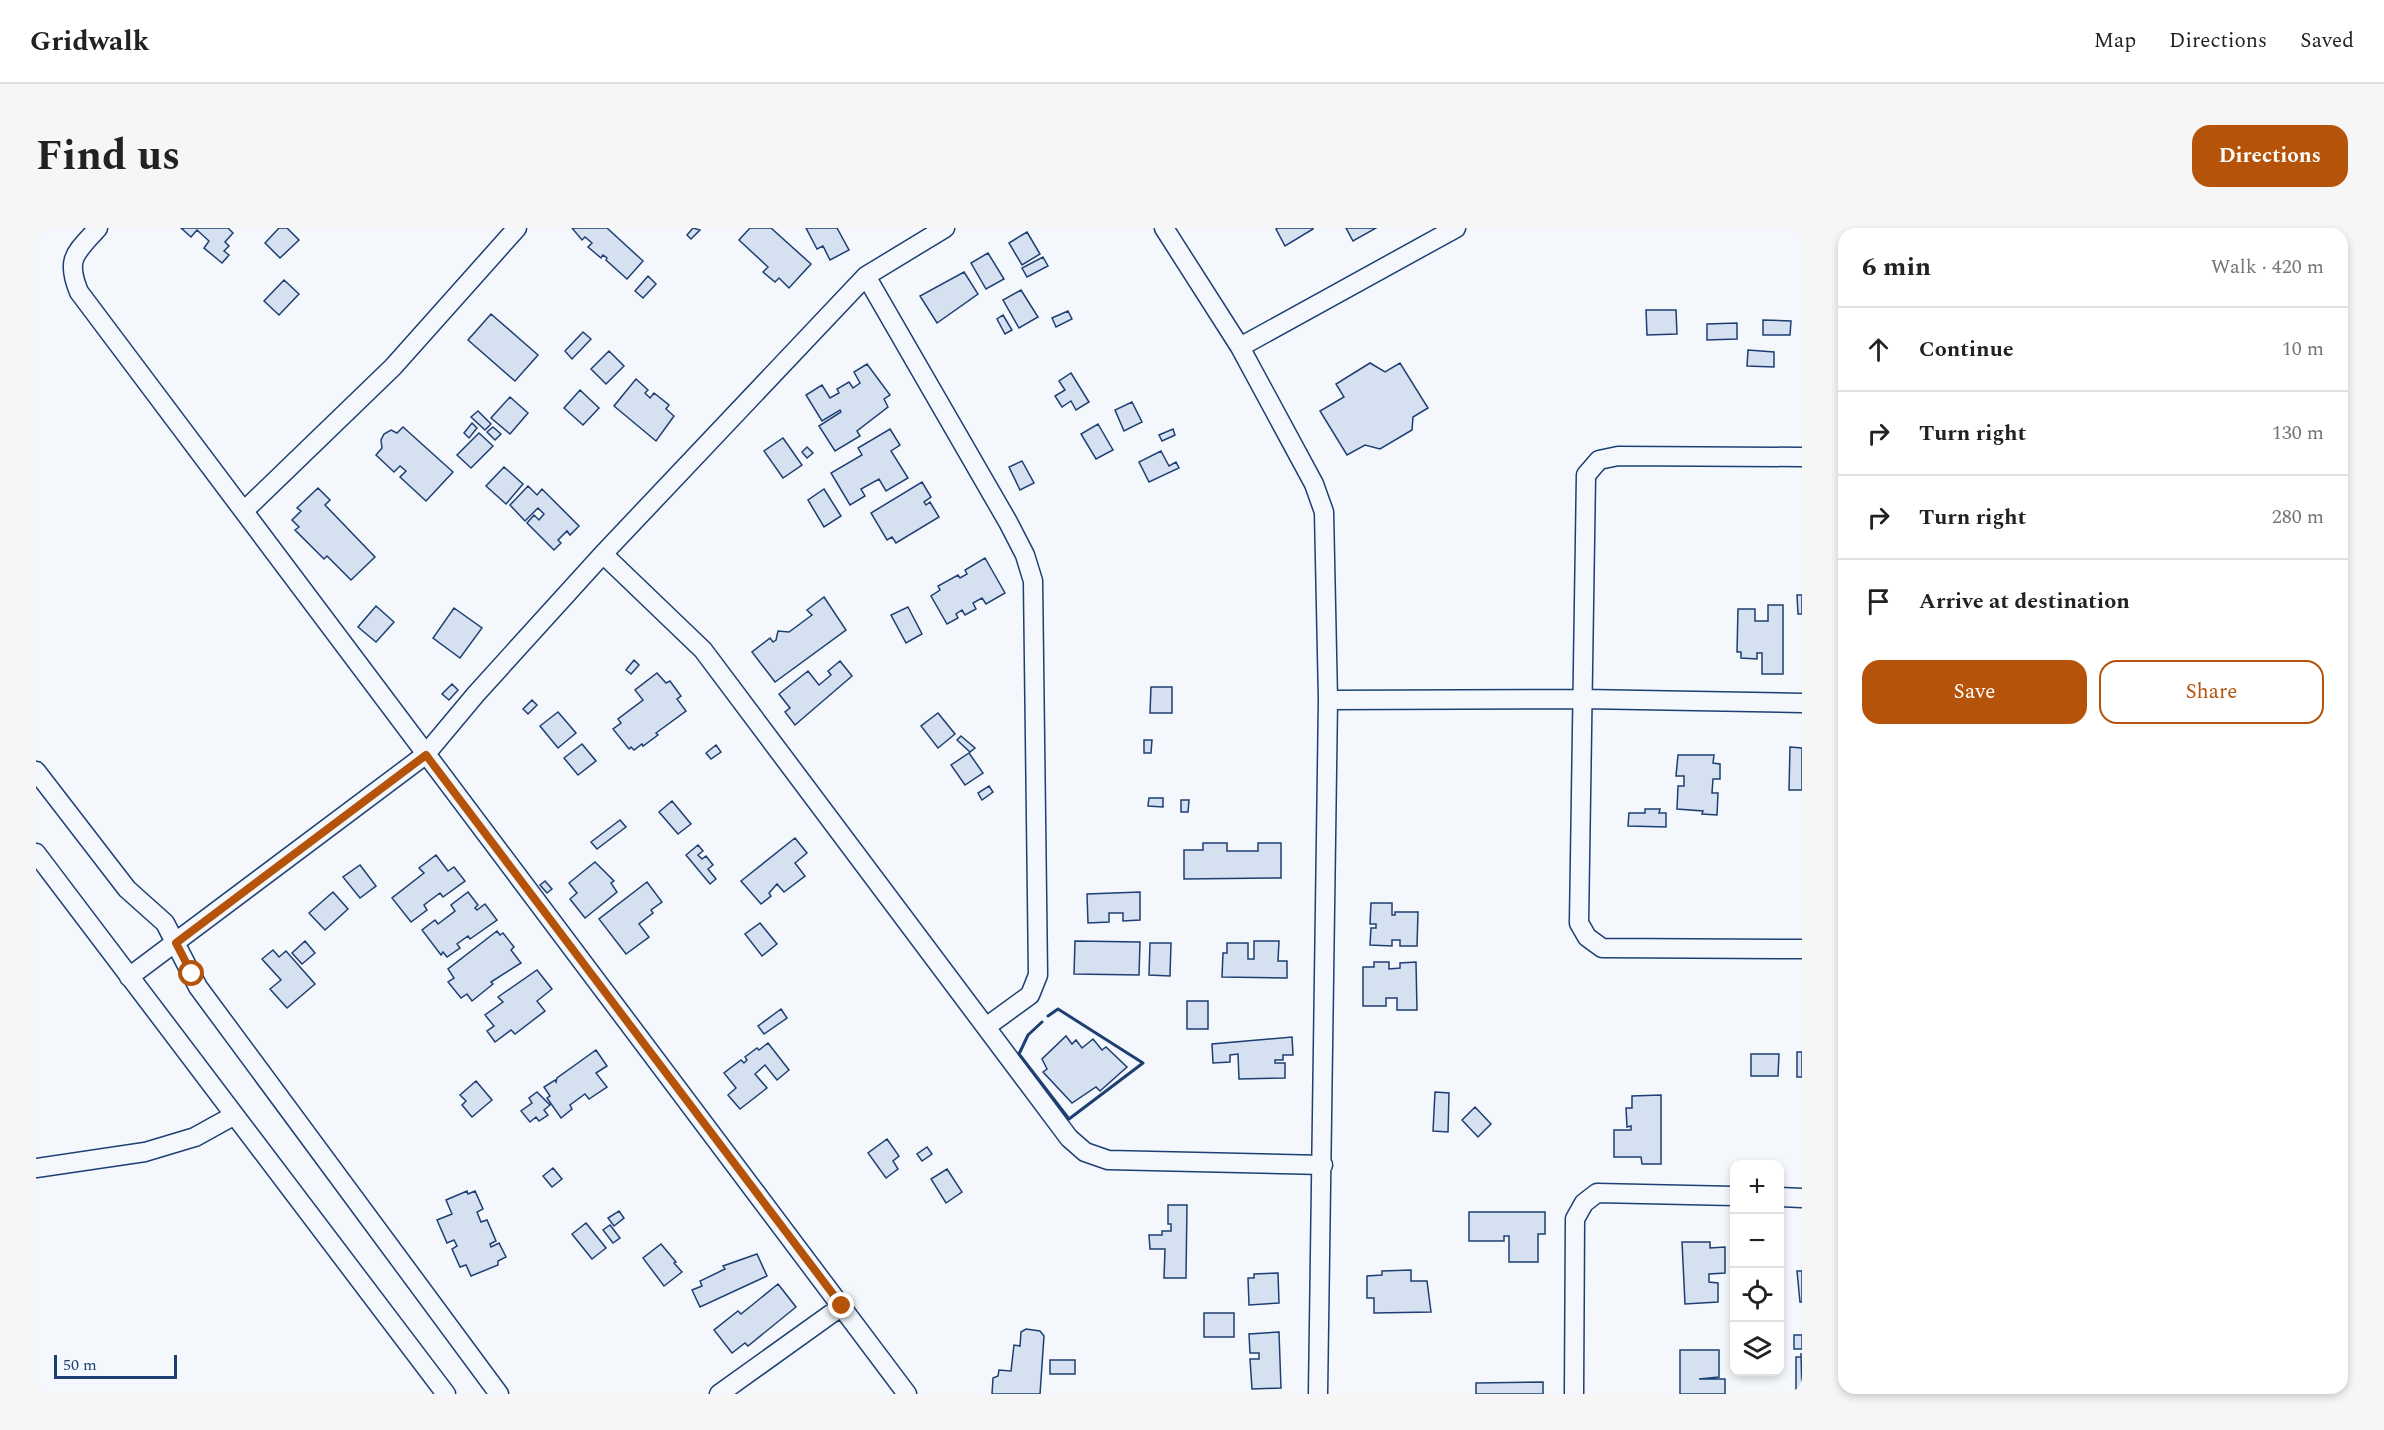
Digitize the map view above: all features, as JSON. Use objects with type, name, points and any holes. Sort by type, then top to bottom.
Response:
[{"type":"street","points":[[98,228],[73,256],[72,273],[79,292],[907,1394]]},
{"type":"street","points":[[245,510],[393,367],[517,228]]},
{"type":"street","points":[[129,977],[426,755],[484,685],[603,554],[866,276],[945,228]]},
{"type":"street","points":[[1164,228],[1240,346],[1314,483],[1324,512],[1328,700],[1318,1394]]},
{"type":"street","points":[[1240,346],[1456,228]]},
{"type":"street","points":[[866,276],[1008,522],[1025,555],[1033,581],[1038,975],[1030,995],[986,1027]]},
{"type":"street","points":[[1802,457],[1618,456],[1599,460],[1586,475],[1579,923],[1587,938],[1602,948],[1802,949]]},
{"type":"street","points":[[603,554],[703,650],[1069,1138],[1085,1152],[1108,1160],[1323,1165]]},
{"type":"street","points":[[1328,700],[1583,699],[1802,703]]},
{"type":"street","points":[[36,771],[127,890],[157,913],[176,943],[198,987],[499,1394]]},
{"type":"street","points":[[36,853],[233,1116],[446,1394]]},
{"type":"street","points":[[36,1168],[145,1152],[195,1137],[233,1116]]},
{"type":"street","points":[[1574,1394],[1575,1219],[1584,1203],[1597,1193],[1730,1196]]},
{"type":"street","points":[[1784,1197],[1802,1198]]},
{"type":"street","points":[[719,1394],[842,1306]]},
{"type":"building","points":[[181,228],[228,228],[233,233],[225,242],[229,246],[224,251],[229,255],[222,263],[204,248],[209,241],[197,230],[191,237]]},
{"type":"building","points":[[279,228],[287,228],[299,240],[280,258],[265,243]]},
{"type":"building","points":[[572,228],[607,228],[643,261],[627,279],[606,260],[607,258],[603,255],[601,258],[588,247],[592,243],[585,237],[582,240]]},
{"type":"building","points":[[693,228],[700,230],[691,239],[687,235]]},
{"type":"building","points":[[750,228],[771,228],[811,264],[789,288],[779,278],[775,282],[763,272],[768,267],[739,240]]},
{"type":"building","points":[[806,228],[837,228],[849,250],[830,260],[823,246],[817,249]]},
{"type":"building","points":[[1346,228],[1376,228],[1353,241]]},
{"type":"building","points":[[1276,229],[1313,229],[1285,246]]},
{"type":"building","points":[[1027,232],[1040,254],[1022,265],[1009,243]]},
{"type":"building","points":[[988,253],[1004,279],[986,289],[971,263]]},
{"type":"building","points":[[1043,257],[1048,266],[1027,277],[1022,268]]},
{"type":"building","points":[[964,272],[978,294],[937,323],[920,296]]},
{"type":"building","points":[[648,276],[656,284],[643,298],[635,291]]},
{"type":"building","points":[[284,280],[299,294],[279,315],[264,301]]},
{"type":"building","points":[[1021,290],[1038,317],[1019,328],[1003,300]]},
{"type":"building","points":[[1646,310],[1676,310],[1677,334],[1647,335]]},
{"type":"building","points":[[1068,311],[1072,319],[1056,327],[1052,318]]},
{"type":"building","points":[[491,314],[538,355],[515,381],[468,340]]},
{"type":"building","points":[[1003,315],[1012,330],[1005,334],[997,319]]},
{"type":"building","points":[[1763,320],[1791,321],[1790,335],[1763,335]]},
{"type":"building","points":[[1737,323],[1737,339],[1707,340],[1707,324]]},
{"type":"building","points":[[583,332],[591,339],[572,359],[565,351]]},
{"type":"building","points":[[1748,350],[1774,352],[1774,367],[1747,366]]},
{"type":"building","points":[[609,351],[624,366],[606,384],[591,369]]},
{"type":"building","points":[[1370,363],[1385,372],[1400,363],[1428,408],[1413,417],[1412,430],[1380,449],[1365,445],[1347,455],[1320,411],[1344,397],[1336,384]]},
{"type":"building","points":[[867,364],[890,395],[884,399],[888,407],[857,431],[860,436],[835,451],[819,426],[841,412],[840,410],[822,421],[806,395],[822,385],[830,398],[839,393],[837,389],[849,382],[853,388],[860,383],[854,372]]},
{"type":"building","points":[[1071,373],[1089,402],[1076,410],[1071,401],[1062,407],[1055,396],[1065,390],[1059,381]]},
{"type":"building","points":[[636,379],[648,390],[645,393],[650,398],[654,393],[669,405],[666,409],[674,416],[656,441],[614,406]]},
{"type":"building","points":[[580,390],[599,408],[583,425],[564,408]]},
{"type":"building","points":[[510,397],[528,413],[510,434],[491,418]]},
{"type":"building","points":[[1132,402],[1142,422],[1124,431],[1115,410]]},
{"type":"building","points":[[478,411],[491,424],[485,430],[471,417]]},
{"type":"building","points":[[472,423],[477,428],[469,438],[464,433]]},
{"type":"building","points":[[1098,424],[1113,450],[1096,459],[1081,434]]},
{"type":"building","points":[[403,427],[453,472],[426,501],[400,477],[406,471],[400,466],[394,472],[376,455],[382,448],[381,440],[384,434],[391,430],[397,433]]},
{"type":"building","points":[[493,427],[501,434],[495,440],[487,432]]},
{"type":"building","points":[[890,429],[900,445],[891,451],[908,478],[886,491],[879,479],[861,489],[865,496],[850,505],[831,473],[862,455],[858,448]]},
{"type":"building","points":[[1173,429],[1175,435],[1162,441],[1159,435]]},
{"type":"building","points":[[479,433],[493,446],[471,468],[457,455]]},
{"type":"building","points":[[783,438],[802,465],[783,478],[764,451]]},
{"type":"building","points":[[807,447],[813,453],[807,458],[802,452]]},
{"type":"building","points":[[1161,451],[1169,466],[1176,462],[1179,468],[1149,482],[1139,462]]},
{"type":"building","points":[[1022,461],[1034,483],[1020,490],[1009,467]]},
{"type":"building","points":[[504,467],[523,484],[506,504],[486,486]]},
{"type":"building","points":[[922,482],[931,497],[924,502],[926,505],[930,502],[939,517],[896,543],[892,537],[887,540],[871,513]]},
{"type":"building","points":[[528,486],[537,495],[542,489],[579,526],[570,535],[567,531],[558,540],[561,543],[554,550],[527,523],[534,515],[539,520],[544,514],[538,508],[525,521],[510,505]]},
{"type":"building","points":[[318,488],[330,500],[325,505],[375,557],[351,580],[327,556],[324,559],[295,530],[299,527],[292,520],[301,511],[297,508]]},
{"type":"building","points":[[824,489],[841,516],[824,527],[808,500]]},
{"type":"building","points":[[985,558],[1005,593],[986,604],[982,598],[973,603],[976,609],[965,615],[962,610],[956,614],[958,618],[947,624],[931,596],[940,590],[938,586],[958,575],[960,578],[967,574],[965,570]]},
{"type":"building","points":[[1797,595],[1802,595],[1802,614],[1798,614]]},
{"type":"building","points":[[824,597],[846,630],[775,682],[752,652],[770,638],[773,642],[776,640],[778,631],[789,632],[812,615],[807,610]]},
{"type":"building","points":[[1768,605],[1783,605],[1783,674],[1762,674],[1762,653],[1757,653],[1757,659],[1741,658],[1741,652],[1737,652],[1738,609],[1755,609],[1755,621],[1768,621]]},
{"type":"building","points":[[376,606],[394,622],[376,642],[358,627]]},
{"type":"building","points":[[908,607],[922,634],[906,643],[891,615]]},
{"type":"building","points":[[454,608],[482,628],[460,658],[433,638]]},
{"type":"building","points":[[634,660],[639,665],[631,674],[626,670]]},
{"type":"building","points":[[840,661],[852,676],[795,725],[785,712],[790,708],[779,694],[808,671],[819,685],[831,675],[828,671]]},
{"type":"building","points":[[657,673],[666,683],[670,681],[681,696],[677,699],[686,711],[656,733],[658,735],[643,746],[642,744],[634,750],[631,747],[629,749],[613,729],[621,723],[618,719],[643,700],[635,690]]},
{"type":"building","points":[[452,684],[458,690],[449,700],[442,694]]},
{"type":"building","points":[[1151,687],[1172,687],[1172,713],[1150,713]]},
{"type":"building","points":[[532,700],[537,705],[528,714],[523,709]]},
{"type":"building","points":[[558,712],[576,733],[558,748],[540,726]]},
{"type":"building","points":[[938,713],[955,734],[938,748],[921,726]]},
{"type":"building","points":[[961,736],[975,748],[970,752],[957,740]]},
{"type":"building","points":[[1144,740],[1152,740],[1151,753],[1144,753]]},
{"type":"building","points":[[582,744],[596,761],[578,775],[564,758]]},
{"type":"building","points":[[716,745],[721,752],[711,759],[706,753]]},
{"type":"building","points":[[1790,747],[1802,748],[1802,790],[1789,790]]},
{"type":"building","points":[[969,753],[983,773],[965,785],[951,765]]},
{"type":"building","points":[[1678,755],[1714,755],[1713,763],[1720,764],[1720,779],[1713,779],[1712,793],[1718,793],[1717,815],[1702,814],[1703,811],[1677,809],[1678,786],[1684,786],[1684,776],[1676,776]]},
{"type":"building","points":[[989,786],[993,792],[982,800],[978,793]]},
{"type":"building","points":[[1149,798],[1163,798],[1163,807],[1148,806]]},
{"type":"building","points":[[1181,800],[1189,800],[1188,812],[1181,812]]},
{"type":"building","points":[[672,801],[691,824],[678,834],[659,812]]},
{"type":"building","points":[[1645,809],[1660,809],[1659,813],[1666,813],[1666,827],[1628,826],[1629,813],[1645,813]]},
{"type":"building","points":[[620,820],[626,827],[597,849],[591,842]]},
{"type":"building","points":[[795,838],[807,853],[795,863],[805,876],[784,892],[777,884],[769,893],[771,896],[761,904],[741,881]]},
{"type":"building","points":[[1203,843],[1227,843],[1227,851],[1258,851],[1258,843],[1281,843],[1281,878],[1184,879],[1184,850],[1203,850]]},
{"type":"building","points":[[698,845],[703,851],[698,855],[702,859],[706,856],[713,865],[708,869],[716,879],[710,884],[686,855]]},
{"type":"building","points":[[436,855],[448,871],[454,867],[465,881],[443,897],[440,893],[424,905],[427,910],[411,922],[392,898],[424,873],[419,868]]},
{"type":"building","points":[[595,862],[614,881],[611,883],[617,892],[585,918],[570,899],[577,893],[569,883]]},
{"type":"building","points":[[360,865],[376,886],[360,898],[343,877]]},
{"type":"building","points":[[545,881],[552,889],[547,893],[540,885]]},
{"type":"building","points":[[647,882],[662,902],[651,910],[653,913],[639,924],[649,937],[626,954],[599,919]]},
{"type":"building","points":[[333,892],[348,909],[325,930],[309,913]]},
{"type":"building","points":[[468,892],[478,905],[475,908],[477,910],[485,904],[497,920],[470,939],[468,936],[457,944],[460,948],[447,957],[443,952],[441,955],[422,930],[435,920],[438,924],[455,911],[451,905]]},
{"type":"building","points":[[1140,892],[1140,920],[1123,921],[1123,913],[1109,913],[1109,922],[1088,923],[1087,894]]},
{"type":"building","points":[[1371,903],[1392,903],[1392,915],[1395,915],[1395,912],[1418,912],[1417,946],[1400,946],[1400,940],[1392,940],[1392,946],[1370,945],[1371,928],[1376,928],[1376,924],[1370,924]]},
{"type":"building","points":[[760,923],[777,944],[762,956],[745,934]]},
{"type":"building","points":[[497,931],[500,935],[503,933],[514,947],[511,950],[521,963],[491,982],[493,984],[472,1001],[467,994],[461,998],[448,982],[454,978],[448,969]]},
{"type":"building","points":[[305,941],[315,953],[302,964],[292,953]]},
{"type":"building","points":[[1075,941],[1140,942],[1139,975],[1074,974]]},
{"type":"building","points":[[1254,941],[1279,941],[1278,961],[1287,961],[1287,978],[1222,977],[1223,953],[1227,953],[1227,943],[1248,943],[1248,959],[1254,959]]},
{"type":"building","points":[[1150,943],[1171,943],[1170,976],[1149,975]]},
{"type":"building","points":[[273,950],[279,957],[286,951],[315,984],[287,1008],[270,989],[281,980],[262,959]]},
{"type":"building","points":[[1374,962],[1389,962],[1389,969],[1400,968],[1400,963],[1416,962],[1417,1010],[1397,1010],[1397,998],[1386,998],[1386,1006],[1363,1006],[1363,967],[1374,967]]},
{"type":"building","points":[[537,970],[552,989],[537,1001],[545,1011],[515,1034],[511,1030],[495,1042],[487,1031],[494,1026],[485,1015],[503,1002],[498,997]]},
{"type":"building","points":[[1187,1001],[1208,1001],[1208,1029],[1187,1029]]},
{"type":"building","points":[[781,1009],[787,1018],[764,1034],[758,1026]]},
{"type":"building","points":[[1066,1036],[1072,1044],[1076,1040],[1082,1048],[1093,1039],[1102,1050],[1106,1047],[1127,1067],[1100,1091],[1096,1087],[1072,1103],[1043,1072],[1047,1069],[1042,1059]]},
{"type":"building","points":[[1292,1037],[1293,1055],[1283,1055],[1283,1060],[1275,1060],[1275,1063],[1285,1063],[1285,1078],[1239,1079],[1238,1054],[1230,1055],[1230,1062],[1213,1063],[1212,1044]]},
{"type":"building","points":[[768,1043],[789,1070],[777,1080],[765,1065],[755,1074],[767,1088],[740,1109],[728,1095],[736,1088],[724,1073],[741,1060],[744,1063],[747,1060],[745,1057]]},
{"type":"building","points":[[596,1050],[607,1066],[596,1073],[607,1087],[589,1099],[585,1094],[570,1105],[572,1109],[561,1118],[547,1098],[550,1096],[544,1087],[555,1080],[556,1082],[557,1078]]},
{"type":"building","points":[[1797,1052],[1802,1052],[1802,1077],[1797,1077]]},
{"type":"building","points":[[1751,1054],[1779,1054],[1778,1076],[1751,1076]]},
{"type":"building","points":[[476,1081],[492,1100],[472,1117],[462,1105],[466,1101],[460,1095]]},
{"type":"building","points":[[537,1092],[550,1105],[544,1110],[548,1115],[539,1121],[536,1117],[530,1122],[521,1111],[532,1103],[529,1098]]},
{"type":"building","points":[[1435,1092],[1449,1093],[1448,1132],[1433,1131]]},
{"type":"building","points":[[1661,1095],[1661,1164],[1642,1164],[1641,1157],[1614,1157],[1614,1130],[1631,1130],[1631,1126],[1627,1127],[1626,1108],[1632,1108],[1632,1096]]},
{"type":"building","points":[[1475,1107],[1491,1124],[1478,1137],[1462,1120]]},
{"type":"building","points":[[887,1139],[899,1156],[893,1161],[898,1169],[886,1178],[868,1153]]},
{"type":"building","points":[[927,1147],[932,1154],[922,1161],[917,1154]]},
{"type":"building","points":[[553,1168],[562,1179],[552,1187],[543,1176]]},
{"type":"building","points":[[947,1169],[962,1192],[946,1203],[931,1179]]},
{"type":"building","points":[[467,1191],[468,1194],[475,1191],[483,1209],[477,1212],[481,1222],[487,1220],[496,1241],[490,1244],[491,1247],[499,1243],[506,1257],[498,1261],[498,1265],[471,1276],[466,1265],[460,1267],[452,1249],[457,1246],[454,1240],[447,1243],[437,1220],[452,1214],[446,1200]]},
{"type":"building","points":[[1168,1205],[1187,1205],[1186,1278],[1164,1278],[1165,1249],[1150,1249],[1149,1235],[1162,1235],[1162,1231],[1171,1231],[1171,1224],[1168,1224]]},
{"type":"building","points":[[619,1211],[624,1218],[614,1226],[608,1218]]},
{"type":"building","points":[[1469,1212],[1545,1212],[1545,1234],[1538,1234],[1538,1262],[1509,1262],[1509,1236],[1504,1236],[1504,1241],[1469,1241]]},
{"type":"building","points":[[586,1223],[606,1248],[592,1259],[572,1234]]},
{"type":"building","points":[[610,1225],[620,1238],[613,1243],[603,1230]]},
{"type":"building","points":[[1682,1242],[1710,1242],[1710,1248],[1725,1247],[1725,1273],[1709,1274],[1709,1282],[1718,1283],[1718,1302],[1685,1304]]},
{"type":"building","points":[[661,1244],[682,1272],[664,1286],[643,1258]]},
{"type":"building","points":[[757,1254],[767,1276],[700,1307],[692,1290],[702,1286],[700,1281],[725,1269],[723,1266]]},
{"type":"building","points":[[1411,1270],[1411,1281],[1427,1281],[1431,1312],[1374,1313],[1374,1298],[1367,1298],[1367,1276],[1382,1275],[1382,1271]]},
{"type":"building","points":[[1797,1271],[1802,1271],[1802,1302],[1800,1302]]},
{"type":"building","points":[[1278,1273],[1279,1303],[1249,1305],[1248,1278],[1254,1278],[1254,1274]]},
{"type":"building","points":[[778,1284],[796,1307],[748,1346],[745,1343],[732,1353],[714,1330],[738,1311],[741,1314]]},
{"type":"building","points":[[1204,1313],[1234,1313],[1234,1337],[1204,1337]]},
{"type":"building","points":[[1026,1329],[1040,1331],[1044,1336],[1040,1394],[992,1394],[993,1378],[998,1376],[999,1370],[1011,1371],[1014,1345],[1020,1346],[1021,1332]]},
{"type":"building","points":[[1279,1332],[1281,1388],[1252,1389],[1250,1359],[1259,1359],[1259,1353],[1250,1353],[1249,1334]]},
{"type":"building","points":[[1794,1335],[1802,1335],[1802,1349],[1794,1349]]},
{"type":"building","points":[[1680,1350],[1719,1350],[1719,1377],[1699,1379],[1725,1379],[1725,1394],[1680,1394]]},
{"type":"building","points":[[1801,1353],[1802,1394],[1796,1394],[1796,1357],[1801,1357]]},
{"type":"building","points":[[1050,1360],[1075,1360],[1075,1374],[1050,1374]]},
{"type":"building","points":[[1543,1382],[1543,1394],[1476,1394],[1476,1383]]},
{"type":"wall","points":[[1042,1022],[1028,1035],[1019,1054],[1069,1119],[1143,1063],[1058,1009],[1048,1016]]},
{"type":"route","points":[[192,974],[176,943],[426,755],[842,1306]]}]
